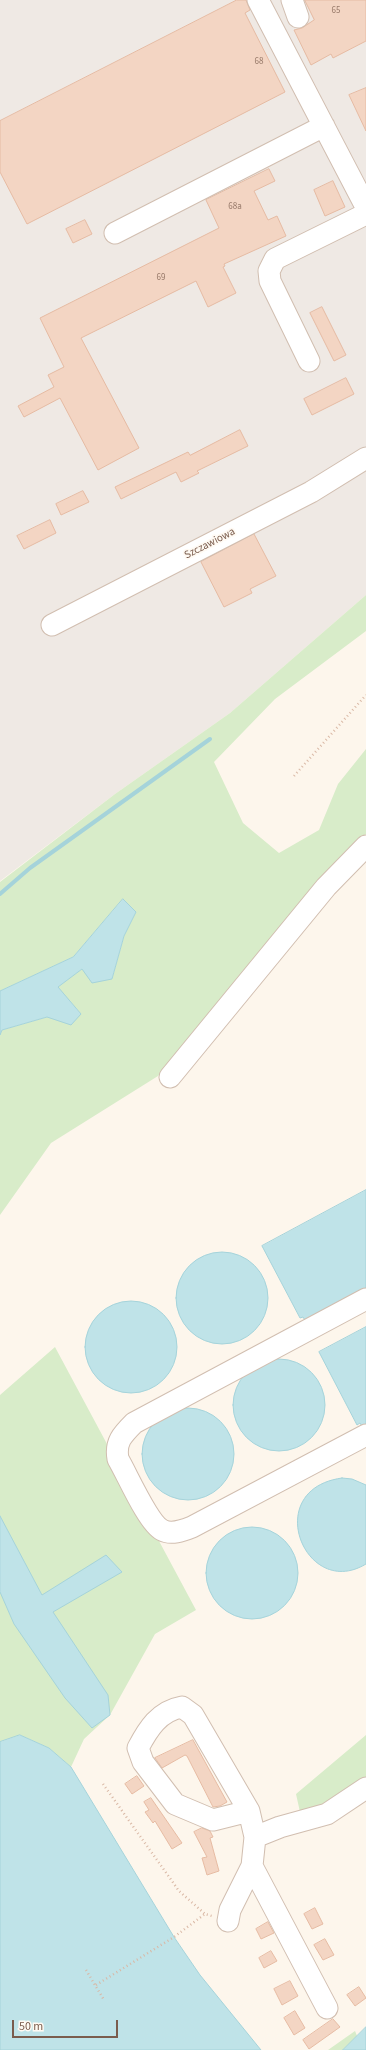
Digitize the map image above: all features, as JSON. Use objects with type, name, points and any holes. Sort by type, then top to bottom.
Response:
[{"type":"lane","points":[[258,0],[366,207]]},
{"type":"lane","points":[[116,233],[324,126]]},
{"type":"lane","points":[[309,361],[270,281],[269,271],[276,259],[366,214]]},
{"type":"lane","name":"Szczawiowa","points":[[52,625],[311,492],[366,458]]},
{"type":"lane","points":[[170,1077],[326,887],[366,846]]},
{"type":"lane","points":[[366,1299],[134,1423],[120,1438],[117,1443],[117,1451],[118,1459],[151,1521],[163,1531],[173,1532],[192,1527],[366,1435]]},
{"type":"lane","points":[[228,1921],[230,1910],[252,1866],[255,1836],[249,1811],[193,1715],[182,1707],[172,1708],[160,1716],[147,1730],[138,1748],[143,1762],[175,1804],[212,1820],[249,1811]]},
{"type":"lane","points":[[255,1836],[326,1814],[366,1788]]},
{"type":"lane","points":[[252,1866],[327,2008]]},
{"type":"path","points":[[294,776],[366,695]]},
{"type":"path","points":[[103,1784],[178,1891],[205,1914],[228,1921]]},
{"type":"path","points":[[96,1985],[174,1937],[205,1914]]},
{"type":"path","points":[[86,1970],[104,2000]]},
{"type":"shaded area","points":[[0,0],[366,0],[366,595],[230,713],[115,794],[0,881]]},
{"type":"green space","points":[[366,595],[366,631],[275,699],[214,762],[243,823],[279,853],[319,830],[338,784],[366,749],[366,834],[226,992],[158,1076],[51,1143],[0,1215],[0,1035],[2,1030],[47,1017],[81,1014],[57,987],[82,969],[112,979],[124,936],[136,912],[123,899],[73,957],[0,991],[0,882],[115,794],[230,713]]},
{"type":"green space","points":[[55,1347],[196,1610],[155,1634],[110,1715],[84,1739],[71,1767],[49,1748],[20,1735],[0,1742],[0,1395]]},
{"type":"green space","points":[[366,1735],[366,1777],[338,1801],[300,1812],[296,1794]]},
{"type":"green space","points":[[355,2031],[357,2036],[343,2050],[328,2050]]},
{"type":"water","points":[[123,899],[136,912],[124,936],[112,979],[92,983],[82,969],[58,987],[81,1014],[71,1025],[47,1017],[2,1030],[0,1035],[0,991],[73,957]]},
{"type":"water","points":[[366,1190],[366,1290],[306,1322],[303,1317],[300,1318],[262,1246]]},
{"type":"water","points":[[222,1252],[240,1255],[255,1265],[265,1280],[268,1298],[265,1316],[255,1331],[240,1341],[222,1344],[204,1341],[189,1331],[179,1316],[176,1298],[179,1280],[189,1265],[204,1255]]},
{"type":"water","points":[[131,1301],[149,1304],[164,1314],[174,1329],[177,1347],[174,1365],[164,1380],[149,1390],[131,1393],[113,1390],[98,1380],[88,1365],[85,1347],[88,1329],[98,1314],[113,1304]]},
{"type":"water","points":[[366,1327],[366,1426],[363,1428],[360,1423],[357,1425],[319,1352]]},
{"type":"water","points":[[279,1359],[297,1362],[312,1372],[322,1387],[325,1405],[322,1423],[312,1438],[297,1448],[279,1451],[261,1448],[246,1438],[236,1423],[233,1405],[236,1387],[246,1372],[261,1362]]},
{"type":"water","points":[[188,1408],[197,1409],[214,1416],[226,1428],[233,1445],[233,1463],[226,1480],[214,1492],[197,1499],[188,1500],[179,1499],[162,1492],[150,1480],[143,1463],[142,1454],[143,1445],[150,1428],[162,1416],[179,1409]]},
{"type":"water","points":[[342,1478],[352,1479],[366,1485],[366,1564],[344,1571],[325,1568],[310,1556],[300,1539],[297,1520],[303,1501],[317,1486]]},
{"type":"water","points":[[0,1516],[42,1595],[106,1555],[122,1572],[53,1612],[108,1695],[110,1715],[92,1728],[65,1698],[14,1624],[0,1592]]},
{"type":"water","points":[[252,1527],[270,1530],[285,1540],[295,1555],[298,1573],[295,1591],[285,1606],[270,1616],[252,1619],[234,1616],[219,1606],[209,1591],[206,1573],[209,1555],[219,1540],[234,1530]]},
{"type":"water","points":[[20,1735],[49,1748],[71,1767],[174,1937],[200,1975],[261,2050],[0,2050],[0,1742]]},
{"type":"water","points":[[366,2027],[366,2050],[343,2050]]},
{"type":"building","points":[[237,0],[246,0],[250,10],[245,13],[285,92],[27,224],[0,172],[0,121]]},
{"type":"building","points":[[305,0],[366,0],[366,41],[333,58],[331,54],[311,65],[294,30],[302,28],[314,20]]},
{"type":"building","points":[[366,88],[366,131],[349,95]]},
{"type":"building","points":[[269,169],[275,181],[254,191],[268,220],[277,216],[286,236],[224,264],[225,266],[223,267],[236,293],[208,307],[196,281],[81,338],[139,448],[98,470],[60,398],[24,417],[18,406],[54,387],[48,375],[64,367],[40,318],[219,228],[206,200]]},
{"type":"building","points":[[333,181],[345,207],[325,216],[314,190]]},
{"type":"building","points":[[85,220],[92,234],[73,243],[66,229]]},
{"type":"building","points":[[322,307],[346,355],[334,361],[310,313]]},
{"type":"building","points":[[346,378],[354,394],[312,415],[304,399]]},
{"type":"building","points":[[240,430],[248,446],[197,471],[199,473],[181,482],[176,472],[121,499],[115,487],[188,452],[190,455]]},
{"type":"building","points":[[83,491],[89,502],[61,515],[56,504]]},
{"type":"building","points":[[50,520],[56,533],[24,549],[17,536]]},
{"type":"building","points":[[254,534],[276,576],[250,589],[252,593],[224,607],[201,562]]},
{"type":"building","points":[[193,1740],[227,1802],[220,1806],[213,1807],[187,1756],[185,1755],[162,1768],[155,1758]]},
{"type":"building","points":[[137,1776],[144,1786],[132,1794],[125,1784]]},
{"type":"building","points":[[151,1798],[182,1843],[172,1849],[155,1821],[153,1823],[145,1812],[149,1810],[144,1802]]},
{"type":"building","points":[[202,1828],[210,1831],[213,1837],[210,1838],[219,1871],[207,1875],[202,1858],[207,1857],[194,1832]]},
{"type":"building","points":[[315,1908],[323,1924],[312,1929],[304,1914]]},
{"type":"building","points":[[268,1922],[274,1933],[261,1939],[256,1929]]},
{"type":"building","points":[[325,1939],[334,1955],[323,1960],[314,1945]]},
{"type":"building","points":[[271,1951],[277,1961],[264,1968],[259,1958]]},
{"type":"building","points":[[290,1981],[298,1996],[282,2005],[274,1989]]},
{"type":"building","points":[[359,1987],[366,1998],[355,2006],[347,1995]]},
{"type":"building","points":[[295,2011],[305,2028],[294,2035],[284,2018]]},
{"type":"building","points":[[333,2019],[340,2027],[309,2049],[303,2040]]},
{"type":"waterway","points":[[0,894],[30,868],[210,739]]}]
